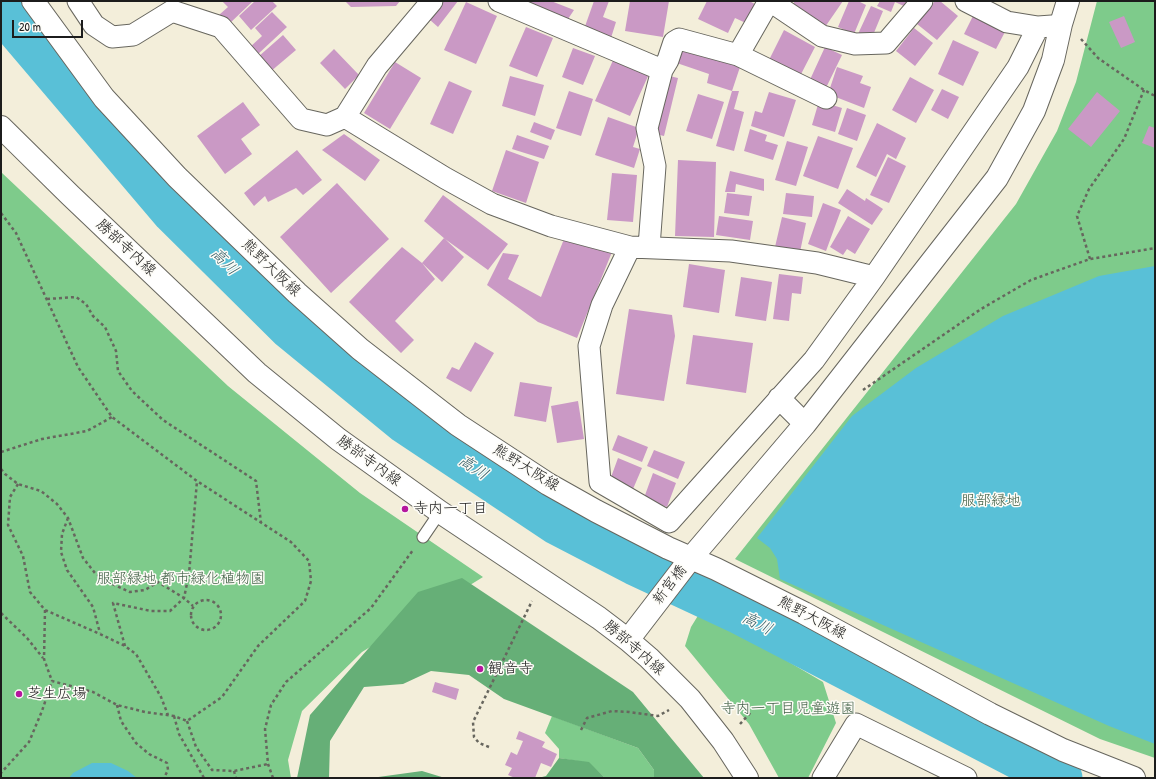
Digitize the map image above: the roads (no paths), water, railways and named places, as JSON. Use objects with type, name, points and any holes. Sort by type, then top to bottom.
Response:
[{"type":"street","name":"熊野大阪線","points":[[33,1],[104,98],[177,177],[297,294],[360,349],[458,425],[548,484],[596,511],[668,548],[804,613],[997,717],[1063,750],[1134,778]]},
{"type":"street","points":[[78,1],[94,26],[112,37],[133,35],[178,6],[221,27],[301,119],[327,125],[345,117],[377,66],[432,1]]},
{"type":"street","points":[[499,1],[662,70]]},
{"type":"street","points":[[738,55],[770,1],[822,36],[855,44],[886,43],[922,1]]},
{"type":"street","points":[[966,1],[1007,22],[1038,27],[1067,29]]},
{"type":"street","name":"新宮橋","points":[[628,640],[691,558],[805,424],[997,178],[1034,111],[1053,60],[1067,29],[1068,1]]},
{"type":"street","points":[[826,98],[738,55],[679,39],[674,42],[668,60],[662,70],[647,128],[654,166],[639,247],[602,305],[589,346],[600,482],[669,522],[814,360],[874,278],[1018,67],[1038,27]]},
{"type":"street","points":[[345,117],[433,171],[492,204],[550,226],[639,247],[731,251],[817,263],[874,278]]},
{"type":"street","name":"勝部寺内線","points":[[1,127],[70,195],[257,373],[338,440],[440,512],[599,618],[649,658],[690,699],[724,741],[747,778]]},
{"type":"street","points":[[780,398],[805,424]]},
{"type":"street","points":[[823,778],[856,724],[966,778]]},
{"type":"lane","points":[[423,537],[440,512]]},
{"type":"water","name":"服部緑地","points":[[1155,266],[1155,744],[1109,726],[780,579],[777,559],[770,548],[757,538],[852,416],[916,368],[1003,316],[1099,276]]},
{"type":"water","points":[[92,763],[111,763],[128,771],[137,778],[69,778],[73,773]]},
{"type":"waterway","name":"高川","points":[[1,4],[14,25],[173,212],[289,327],[405,422],[558,524],[635,564],[738,612],[1044,771],[1061,778]]},
{"type":"place","name":"寺内一丁目","points":[[405,509]]},
{"type":"place","name":"観音寺","points":[[480,669]]},
{"type":"place","name":"芝生広場","points":[[19,694]]},
{"type":"park label","name":"服部緑地 都市緑化植物園","points":[[181,579]]},
{"type":"park label","name":"寺内一丁目児童遊園","points":[[788,709]]}]
